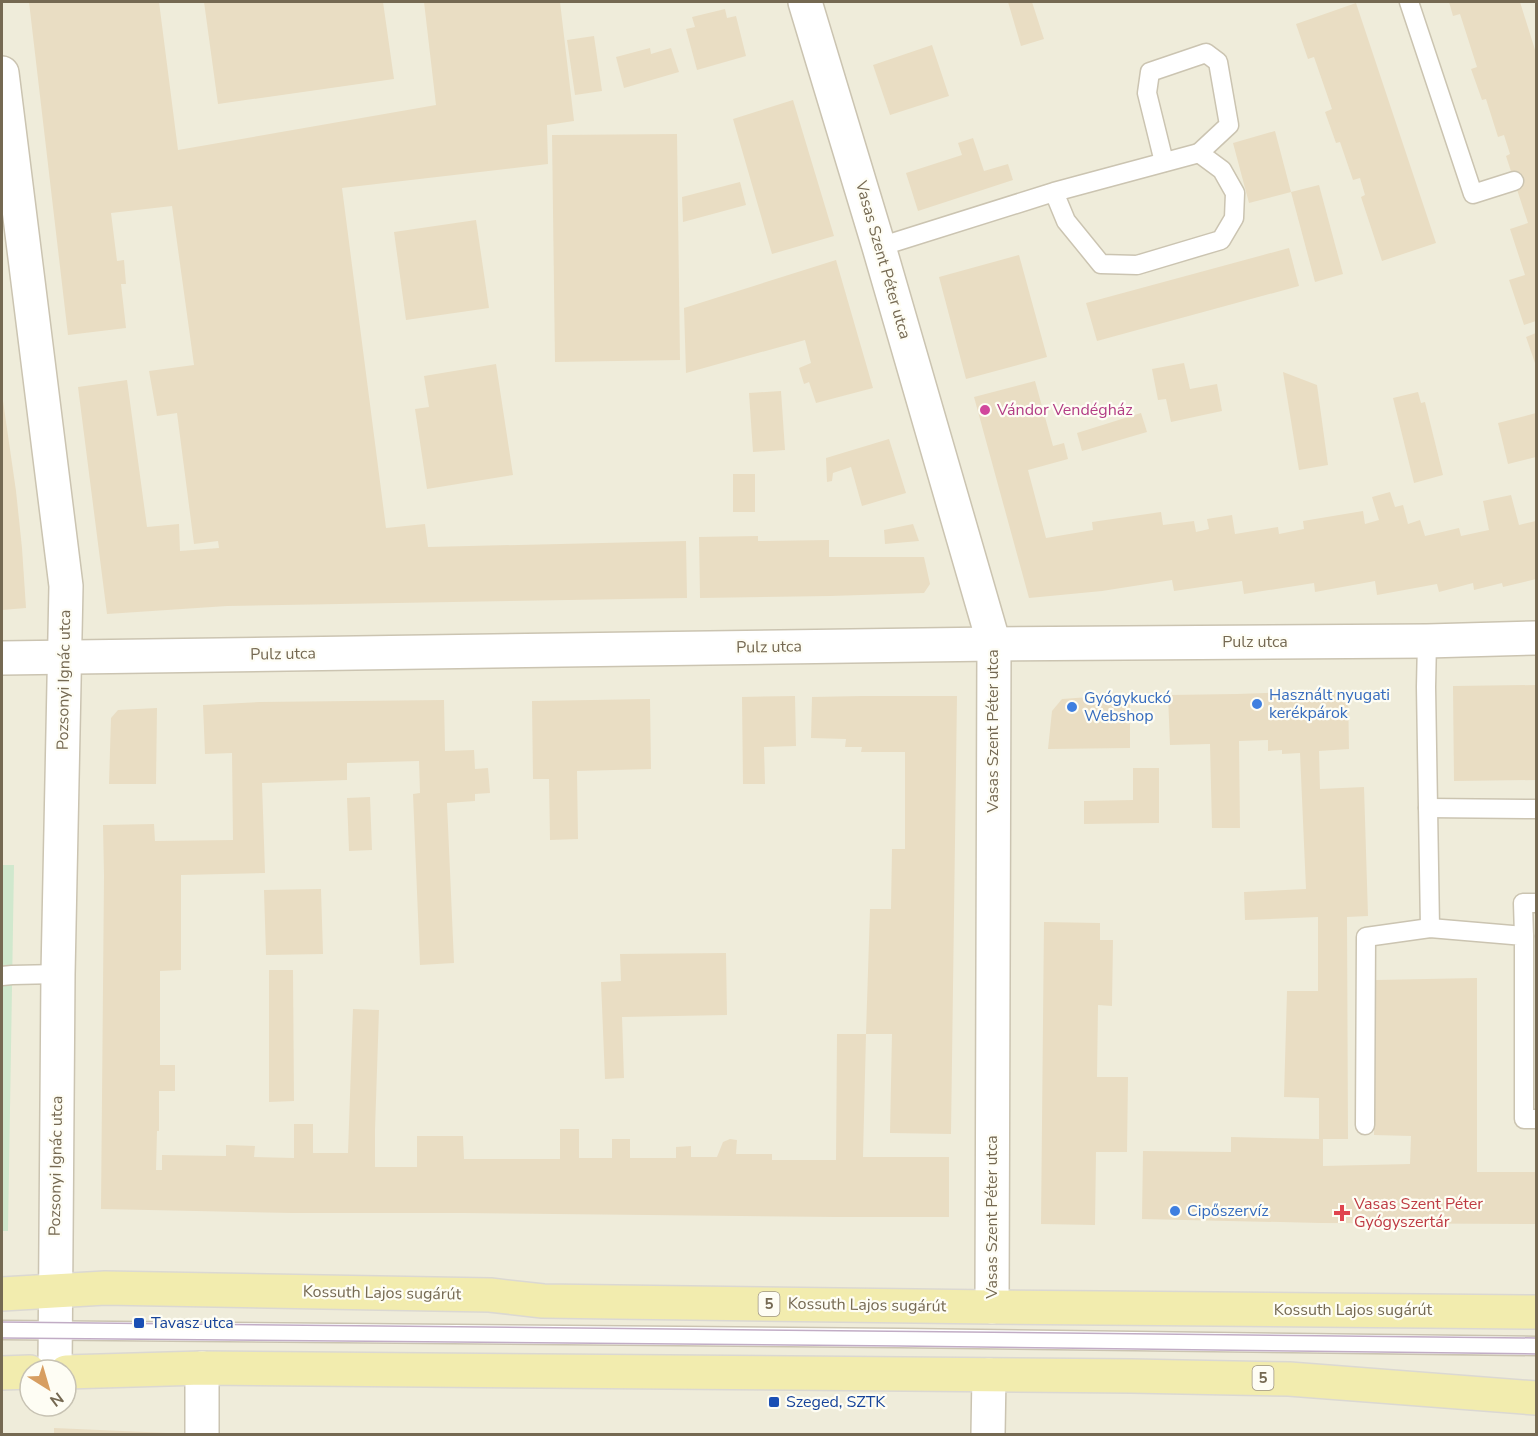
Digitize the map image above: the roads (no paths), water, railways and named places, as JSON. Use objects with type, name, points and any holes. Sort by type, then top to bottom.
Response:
[{"type":"main road","name":"Kossuth Lajos sugárút","points":[[2,1294],[105,1288],[490,1295],[543,1301],[1536,1312]]},
{"type":"main road","name":"5","points":[[78,1372],[202,1368],[1131,1376],[1289,1379],[1536,1398]]},
{"type":"main road","points":[[2,1373],[18,1372]]},
{"type":"street","name":"Vasas Szent Péter utca","points":[[805,2],[994,644],[992,1307]]},
{"type":"street","name":"Pozsonyi Ignác utca","points":[[2,73],[66,586],[58,974],[55,1291]]},
{"type":"street","name":"Pulz utca","points":[[2,658],[1536,638]]},
{"type":"street","points":[[55,1291],[55,1358]]},
{"type":"street","points":[[202,1368],[202,1434]]},
{"type":"street","points":[[988,1434],[989,1376]]},
{"type":"lane","points":[[1408,2],[1473,194],[1514,181]]},
{"type":"lane","points":[[879,247],[1053,192],[1199,153],[1229,125],[1218,62],[1206,53],[1150,72],[1147,93],[1164,162]]},
{"type":"lane","points":[[1053,192],[1066,221],[1101,264],[1137,265],[1221,240],[1234,218],[1235,193],[1222,170],[1199,153]]},
{"type":"lane","points":[[1427,641],[1430,928]]},
{"type":"lane","points":[[1428,808],[1536,809]]},
{"type":"lane","points":[[1536,903],[1523,903],[1524,1119],[1536,1119]]},
{"type":"lane","points":[[1365,1125],[1366,937],[1430,928],[1524,936]]},
{"type":"lane","points":[[2,976],[58,974]]},
{"type":"lane","name":"Kossuth Lajos sugárút","points":[[2,1330],[1536,1346]]},
{"type":"tram line","points":[[2,1322],[1536,1338]]},
{"type":"tram line","points":[[2,1338],[1536,1354]]},
{"type":"place","name":"Vándor Vendégház","points":[[985,410]]},
{"type":"place","name":"Használt nyugati kerékpárok","points":[[1257,704]]},
{"type":"place","name":"Gyógykuckó Webshop","points":[[1072,707]]},
{"type":"place","name":"Cipőszervíz","points":[[1175,1211]]},
{"type":"place","name":"Vasas Szent Péter Gyógyszertár","points":[[1342,1213]]},
{"type":"place","name":"Tavasz utca","points":[[139,1323]]},
{"type":"place","name":"Szeged, SZTK","points":[[774,1402]]}]
